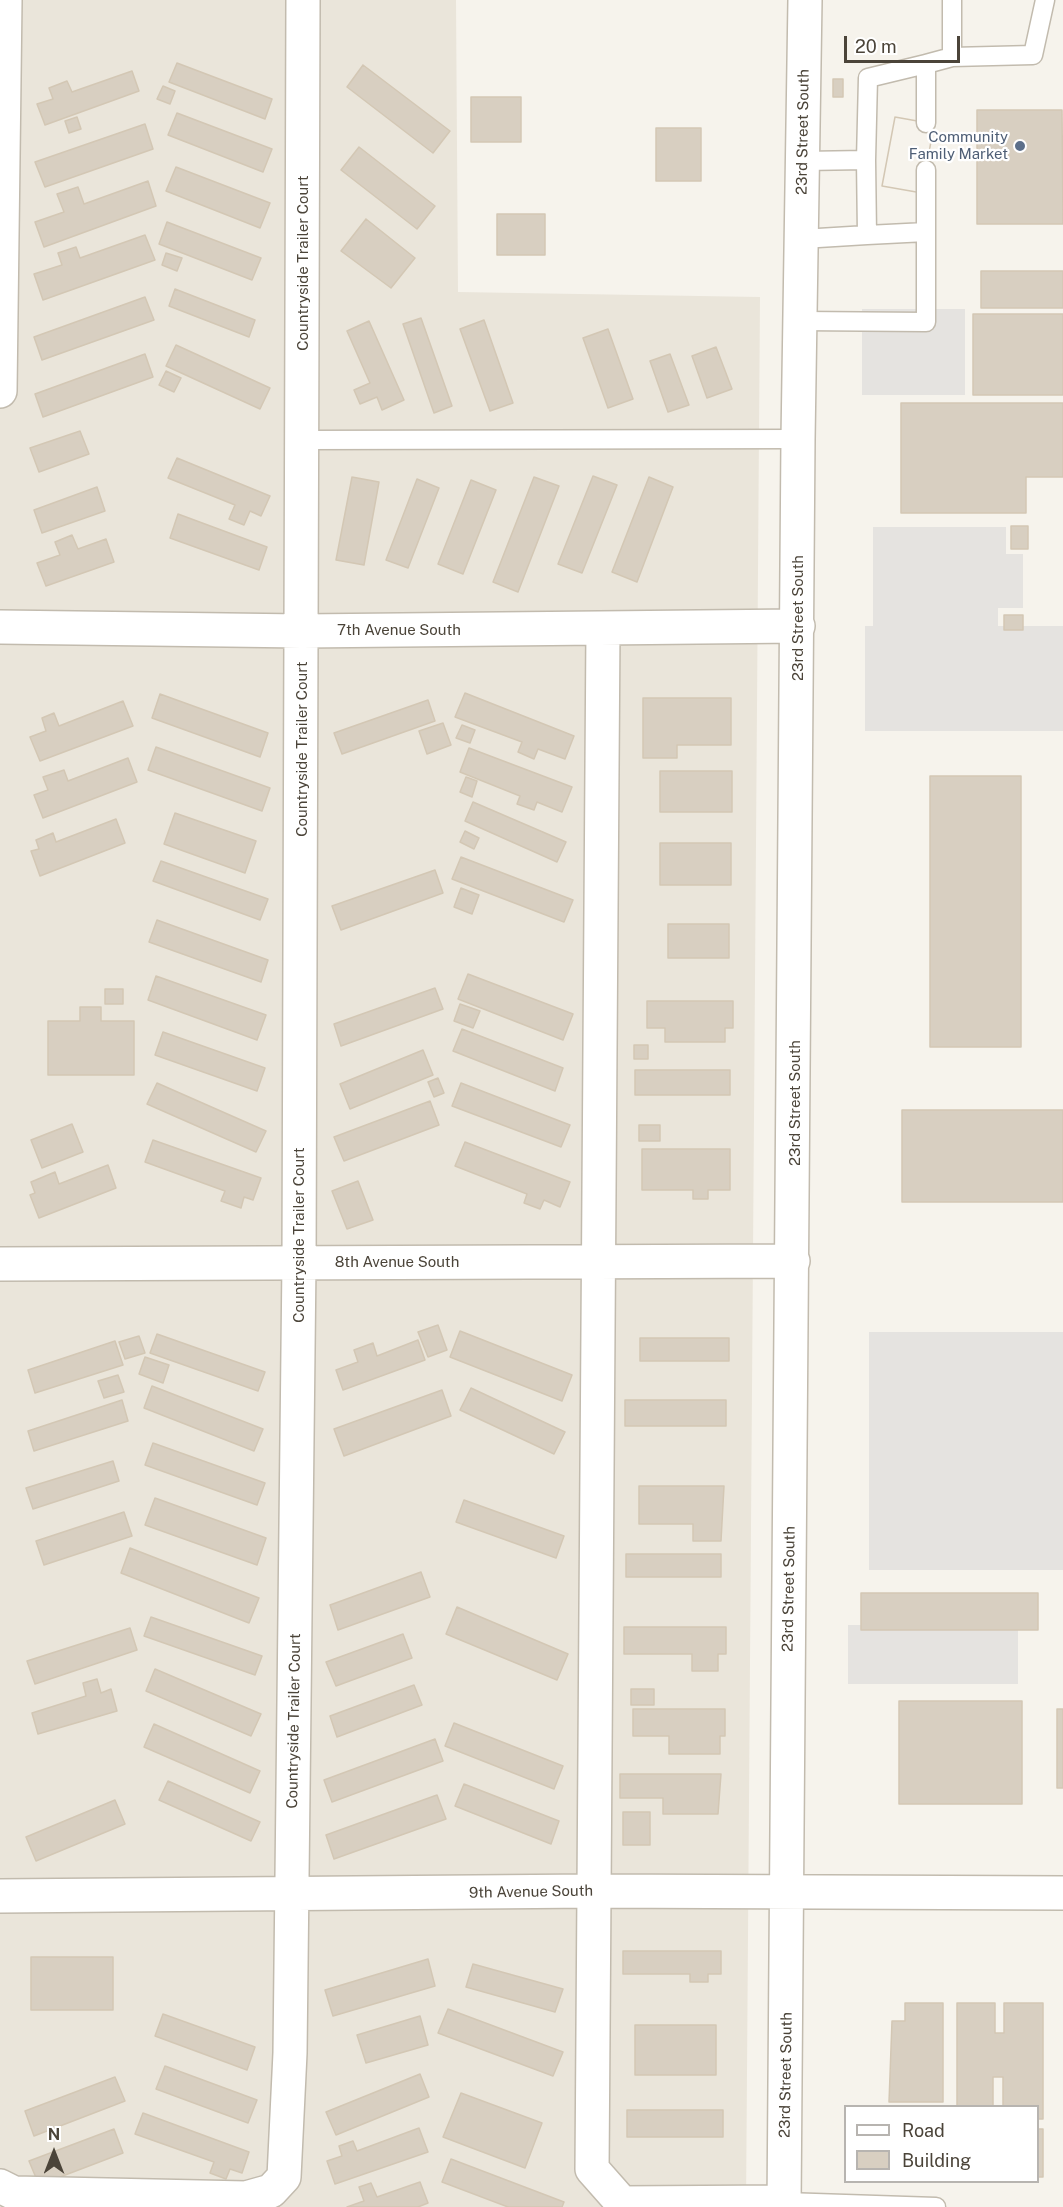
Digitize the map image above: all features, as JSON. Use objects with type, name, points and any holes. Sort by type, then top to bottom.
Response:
[{"type":"street","points":[[0,391],[5,0]]},
{"type":"street","name":"Countryside Trailer Court","points":[[0,2186],[14,2193],[246,2198],[271,2191],[284,2176],[290,2054],[299,1262],[303,0]]},
{"type":"street","name":"23rd Street South","points":[[784,2204],[798,439],[805,0]]},
{"type":"street","name":"7th Avenue South","points":[[0,627],[302,631],[798,626]]},
{"type":"street","points":[[603,628],[592,2169],[622,2203],[784,2204]]},
{"type":"street","name":"8th Avenue South","points":[[0,1264],[793,1261]]},
{"type":"street","name":"9th Avenue South","points":[[0,1896],[593,1891],[1063,1893]]},
{"type":"lane","points":[[952,0],[952,57]]},
{"type":"lane","points":[[867,235],[868,78],[952,57],[1033,55],[1045,0]]},
{"type":"lane","points":[[926,64],[927,123]]},
{"type":"lane","points":[[803,161],[866,160]]},
{"type":"lane","points":[[800,321],[926,322],[926,171]]},
{"type":"lane","points":[[802,239],[927,232]]},
{"type":"lane","points":[[303,440],[798,439]]},
{"type":"lane","points":[[784,2204],[936,2207]]},
{"type":"shaded area","points":[[0,0],[456,0],[458,292],[760,297],[746,2207],[0,2207]]},
{"type":"shaded area","points":[[862,309],[965,309],[965,395],[862,395]]},
{"type":"shaded area","points":[[873,527],[1006,527],[1006,554],[1023,554],[1023,608],[998,608],[998,626],[1063,626],[1063,731],[865,731],[865,626],[873,626]]},
{"type":"shaded area","points":[[869,1332],[1063,1332],[1063,1570],[869,1570]]},
{"type":"shaded area","points":[[848,1625],[1018,1625],[1018,1684],[848,1684]]},
{"type":"building","points":[[177,63],[272,99],[265,119],[169,82]]},
{"type":"building","points":[[363,65],[450,131],[433,153],[347,87]]},
{"type":"building","points":[[132,71],[139,91],[45,125],[37,104],[53,99],[49,88],[67,81],[72,92]]},
{"type":"building","points":[[833,79],[843,79],[843,97],[833,97]]},
{"type":"building","points":[[163,86],[175,91],[170,104],[157,99]]},
{"type":"building","points":[[471,97],[521,97],[521,142],[471,142]]},
{"type":"building","name":"Community Family Market","points":[[977,110],[1062,110],[1063,224],[977,224]]},
{"type":"building","points":[[177,113],[272,149],[263,172],[168,135]]},
{"type":"building","points":[[77,117],[81,129],[69,133],[65,121]]},
{"type":"building","name":"Community Family Market","points":[[895,117],[934,124],[922,193],[882,186]]},
{"type":"building","name":"Community Family Market","points":[[895,117],[934,124],[922,193],[882,186]]},
{"type":"building","points":[[145,124],[153,149],[45,187],[35,162]]},
{"type":"building","points":[[656,128],[701,128],[701,181],[656,181]]},
{"type":"building","points":[[359,147],[435,206],[417,229],[341,170]]},
{"type":"building","points":[[176,167],[270,203],[260,228],[166,191]]},
{"type":"building","points":[[148,181],[156,206],[44,247],[35,222],[64,212],[57,194],[78,187],[84,204]]},
{"type":"building","points":[[497,214],[545,214],[545,255],[497,255]]},
{"type":"building","points":[[366,219],[415,258],[391,288],[341,251]]},
{"type":"building","points":[[167,222],[261,258],[252,280],[159,244]]},
{"type":"building","points":[[145,235],[155,260],[43,300],[34,274],[62,265],[58,253],[76,247],[80,258]]},
{"type":"building","points":[[166,253],[182,258],[177,271],[162,265]]},
{"type":"building","points":[[981,271],[1063,271],[1063,308],[981,308]]},
{"type":"building","points":[[175,289],[255,320],[249,337],[169,306]]},
{"type":"building","points":[[145,297],[154,320],[42,360],[34,337]]},
{"type":"building","points":[[973,314],[1063,314],[1063,395],[973,395]]},
{"type":"building","points":[[421,318],[452,406],[434,413],[403,324]]},
{"type":"building","points":[[484,320],[513,403],[490,411],[460,329]]},
{"type":"building","points":[[369,321],[404,400],[382,410],[377,397],[360,404],[354,390],[370,383],[347,331]]},
{"type":"building","points":[[608,329],[633,399],[608,408],[583,338]]},
{"type":"building","points":[[176,345],[270,388],[260,409],[166,366]]},
{"type":"building","points":[[716,347],[732,389],[707,398],[692,356]]},
{"type":"building","points":[[145,354],[153,377],[43,417],[35,394]]},
{"type":"building","points":[[670,354],[689,405],[668,412],[650,361]]},
{"type":"building","points":[[166,371],[181,378],[174,392],[159,385]]},
{"type":"building","points":[[901,403],[1063,403],[1063,477],[1026,477],[1026,513],[901,513]]},
{"type":"building","points":[[80,431],[89,454],[39,472],[30,448]]},
{"type":"building","points":[[177,458],[270,496],[261,516],[250,511],[244,525],[229,519],[235,505],[168,478]]},
{"type":"building","points":[[593,476],[617,485],[582,573],[558,564]]},
{"type":"building","points":[[352,477],[379,482],[364,565],[336,560]]},
{"type":"building","points":[[534,477],[559,486],[518,592],[493,582]]},
{"type":"building","points":[[649,477],[673,487],[637,582],[612,572]]},
{"type":"building","points":[[417,479],[439,488],[408,568],[386,560]]},
{"type":"building","points":[[471,480],[496,490],[463,574],[438,564]]},
{"type":"building","points":[[97,487],[105,511],[42,533],[34,510]]},
{"type":"building","points":[[178,514],[267,547],[259,570],[170,538]]},
{"type":"building","points":[[1011,526],[1028,526],[1028,549],[1011,549]]},
{"type":"building","points":[[72,535],[78,549],[106,539],[114,562],[46,586],[37,563],[60,555],[55,542]]},
{"type":"building","points":[[1004,615],[1023,615],[1023,630],[1004,630]]},
{"type":"building","points":[[465,693],[574,736],[565,759],[538,749],[534,759],[518,752],[522,742],[455,717]]},
{"type":"building","points":[[160,694],[268,733],[260,757],[152,718]]},
{"type":"building","points":[[643,698],[731,698],[731,745],[677,745],[677,758],[643,758]]},
{"type":"building","points":[[428,700],[435,721],[342,754],[334,733]]},
{"type":"building","points":[[123,701],[133,726],[40,761],[30,737],[46,731],[42,718],[54,713],[59,726]]},
{"type":"building","points":[[443,723],[451,745],[427,754],[419,731]]},
{"type":"building","points":[[462,725],[475,730],[470,743],[456,738]]},
{"type":"building","points":[[156,747],[270,788],[262,811],[148,770]]},
{"type":"building","points":[[469,748],[572,787],[562,812],[537,802],[534,810],[517,804],[520,796],[460,772]]},
{"type":"building","points":[[128,758],[137,782],[43,818],[34,795],[48,790],[43,777],[64,770],[68,781]]},
{"type":"building","points":[[660,771],[732,771],[732,812],[660,812]]},
{"type":"building","points":[[930,776],[1021,776],[1021,1047],[930,1047]]},
{"type":"building","points":[[466,777],[477,781],[472,797],[460,792]]},
{"type":"building","points":[[473,802],[566,842],[557,862],[465,821]]},
{"type":"building","points":[[175,813],[256,841],[245,873],[164,844]]},
{"type":"building","points":[[116,819],[125,843],[40,876],[31,851],[39,849],[36,840],[53,833],[56,842]]},
{"type":"building","points":[[465,831],[479,838],[474,849],[460,842]]},
{"type":"building","points":[[660,843],[731,843],[731,885],[660,885]]},
{"type":"building","points":[[461,857],[573,900],[564,922],[452,879]]},
{"type":"building","points":[[161,861],[268,899],[260,920],[153,881]]},
{"type":"building","points":[[435,870],[443,893],[341,930],[332,906]]},
{"type":"building","points":[[461,888],[479,895],[472,914],[454,907]]},
{"type":"building","points":[[157,920],[268,960],[261,982],[149,942]]},
{"type":"building","points":[[668,924],[729,924],[729,958],[668,958]]},
{"type":"building","points":[[468,974],[573,1014],[563,1040],[458,999]]},
{"type":"building","points":[[156,976],[266,1015],[257,1040],[148,1000]]},
{"type":"building","points":[[435,988],[443,1009],[341,1046],[334,1024]]},
{"type":"building","points":[[105,989],[123,989],[123,1004],[105,1004]]},
{"type":"building","points":[[647,1001],[733,1001],[733,1028],[725,1028],[725,1042],[665,1042],[665,1028],[647,1028]]},
{"type":"building","points":[[460,1004],[480,1011],[473,1028],[454,1021]]},
{"type":"building","points":[[80,1007],[101,1007],[101,1021],[134,1021],[134,1075],[48,1075],[48,1021],[80,1021]]},
{"type":"building","points":[[462,1029],[563,1068],[555,1091],[453,1051]]},
{"type":"building","points":[[163,1032],[265,1068],[257,1091],[155,1055]]},
{"type":"building","points":[[634,1045],[648,1045],[648,1059],[634,1059]]},
{"type":"building","points":[[423,1050],[433,1075],[350,1109],[340,1084]]},
{"type":"building","points":[[635,1070],[730,1070],[730,1095],[635,1095]]},
{"type":"building","points":[[438,1078],[444,1093],[434,1097],[428,1082]]},
{"type":"building","points":[[157,1083],[266,1131],[256,1152],[147,1104]]},
{"type":"building","points":[[461,1083],[570,1125],[561,1147],[452,1106]]},
{"type":"building","points":[[430,1101],[439,1125],[344,1161],[334,1137]]},
{"type":"building","points":[[902,1110],[1063,1110],[1063,1202],[902,1202]]},
{"type":"building","points":[[72,1124],[83,1152],[42,1168],[31,1140]]},
{"type":"building","points":[[639,1125],[660,1125],[660,1141],[639,1141]]},
{"type":"building","points":[[153,1140],[261,1178],[253,1200],[244,1197],[241,1208],[221,1201],[225,1191],[145,1162]]},
{"type":"building","points":[[465,1142],[570,1182],[560,1207],[544,1200],[540,1209],[524,1203],[527,1194],[455,1166]]},
{"type":"building","points":[[642,1149],[730,1149],[730,1190],[708,1190],[708,1199],[693,1199],[693,1190],[642,1190]]},
{"type":"building","points":[[108,1165],[116,1188],[39,1218],[30,1195],[35,1193],[31,1182],[55,1172],[59,1184]]},
{"type":"building","points":[[358,1181],[373,1220],[347,1229],[332,1191]]},
{"type":"building","points":[[438,1325],[447,1350],[428,1357],[418,1332]]},
{"type":"building","points":[[460,1331],[572,1375],[562,1401],[450,1357]]},
{"type":"building","points":[[157,1334],[265,1372],[258,1391],[150,1353]]},
{"type":"building","points":[[139,1336],[145,1353],[125,1359],[119,1342]]},
{"type":"building","points":[[640,1338],[729,1338],[729,1361],[640,1361]]},
{"type":"building","points":[[418,1340],[425,1360],[343,1390],[336,1370],[358,1362],[354,1350],[373,1343],[377,1356]]},
{"type":"building","points":[[115,1341],[123,1365],[35,1393],[28,1370]]},
{"type":"building","points":[[145,1357],[169,1365],[163,1383],[139,1374]]},
{"type":"building","points":[[118,1375],[124,1392],[104,1398],[98,1381]]},
{"type":"building","points":[[152,1386],[263,1429],[254,1451],[144,1408]]},
{"type":"building","points":[[471,1388],[565,1432],[554,1454],[460,1410]]},
{"type":"building","points":[[442,1390],[451,1416],[344,1456],[334,1429]]},
{"type":"building","points":[[122,1400],[128,1421],[34,1451],[28,1431]]},
{"type":"building","points":[[625,1400],[726,1400],[726,1426],[625,1426]]},
{"type":"building","points":[[153,1443],[265,1483],[257,1505],[145,1465]]},
{"type":"building","points":[[113,1461],[119,1481],[33,1509],[26,1488]]},
{"type":"building","points":[[639,1486],[724,1486],[721,1541],[693,1541],[693,1524],[639,1524]]},
{"type":"building","points":[[155,1498],[266,1538],[257,1565],[145,1525]]},
{"type":"building","points":[[464,1500],[564,1536],[556,1558],[456,1522]]},
{"type":"building","points":[[124,1512],[132,1536],[44,1565],[36,1541]]},
{"type":"building","points":[[130,1548],[259,1598],[249,1623],[121,1573]]},
{"type":"building","points":[[626,1554],[721,1554],[721,1577],[626,1577]]},
{"type":"building","points":[[421,1572],[430,1597],[338,1630],[330,1605]]},
{"type":"building","points":[[861,1593],[1038,1593],[1038,1630],[861,1630]]},
{"type":"building","points":[[457,1607],[568,1654],[557,1680],[446,1634]]},
{"type":"building","points":[[151,1617],[262,1656],[255,1675],[144,1636]]},
{"type":"building","points":[[624,1627],[726,1627],[726,1654],[718,1654],[718,1671],[692,1671],[692,1654],[624,1654]]},
{"type":"building","points":[[130,1628],[137,1650],[35,1684],[27,1661]]},
{"type":"building","points":[[403,1634],[412,1658],[336,1686],[326,1662]]},
{"type":"building","points":[[155,1669],[261,1714],[251,1736],[146,1691]]},
{"type":"building","points":[[97,1679],[101,1693],[111,1689],[117,1711],[38,1734],[32,1713],[86,1696],[83,1683]]},
{"type":"building","points":[[414,1685],[422,1705],[337,1737],[330,1716]]},
{"type":"building","points":[[631,1689],[654,1689],[654,1705],[631,1705]]},
{"type":"building","points":[[899,1701],[1022,1701],[1022,1804],[899,1804]]},
{"type":"building","points":[[633,1709],[725,1709],[725,1736],[720,1736],[720,1754],[669,1754],[669,1736],[633,1736]]},
{"type":"building","points":[[1057,1709],[1063,1709],[1063,1788],[1057,1788]]},
{"type":"building","points":[[454,1723],[563,1766],[554,1789],[445,1746]]},
{"type":"building","points":[[154,1724],[260,1771],[250,1793],[144,1747]]},
{"type":"building","points":[[435,1739],[443,1761],[332,1802],[324,1780]]},
{"type":"building","points":[[620,1774],[721,1774],[718,1814],[663,1814],[663,1798],[620,1798]]},
{"type":"building","points":[[168,1781],[260,1822],[251,1841],[159,1800]]},
{"type":"building","points":[[464,1784],[559,1821],[551,1844],[455,1806]]},
{"type":"building","points":[[437,1795],[446,1819],[334,1859],[326,1835]]},
{"type":"building","points":[[115,1800],[125,1824],[36,1861],[26,1837]]},
{"type":"building","points":[[623,1812],[650,1812],[650,1845],[623,1845]]},
{"type":"building","points":[[623,1951],[721,1951],[721,1974],[708,1974],[708,1982],[690,1982],[690,1974],[623,1974]]},
{"type":"building","points":[[31,1957],[113,1957],[113,2010],[31,2010]]},
{"type":"building","points":[[428,1959],[435,1986],[333,2016],[325,1990]]},
{"type":"building","points":[[473,1964],[563,1989],[555,2012],[466,1987]]},
{"type":"building","points":[[905,2003],[943,2003],[943,2102],[889,2102],[892,2021],[905,2021]]},
{"type":"building","points":[[957,2003],[995,2003],[995,2033],[1004,2033],[1004,2003],[1043,2003],[1043,2119],[1039,2119],[1039,2105],[1003,2105],[1003,2077],[993,2077],[993,2105],[957,2105]]},
{"type":"building","points":[[448,2009],[563,2052],[553,2076],[438,2033]]},
{"type":"building","points":[[163,2014],[255,2047],[247,2070],[155,2036]]},
{"type":"building","points":[[420,2016],[428,2045],[366,2063],[357,2035]]},
{"type":"building","points":[[635,2025],[716,2025],[716,2075],[635,2075]]},
{"type":"building","points":[[165,2066],[257,2100],[248,2123],[156,2089]]},
{"type":"building","points":[[420,2074],[429,2097],[336,2135],[326,2112]]},
{"type":"building","points":[[115,2077],[125,2101],[34,2136],[25,2111]]},
{"type":"building","points":[[461,2093],[542,2123],[525,2168],[443,2137]]},
{"type":"building","points":[[627,2110],[723,2110],[723,2137],[627,2137]]},
{"type":"building","points":[[143,2113],[249,2152],[242,2173],[230,2169],[226,2179],[210,2173],[214,2162],[135,2134]]},
{"type":"building","points":[[419,2128],[428,2152],[335,2184],[327,2161],[342,2156],[339,2146],[353,2141],[357,2151]]},
{"type":"building","points":[[114,2129],[123,2153],[39,2185],[29,2161]]},
{"type":"building","points":[[1039,2129],[1043,2129],[1043,2177],[1039,2177]]},
{"type":"building","points":[[451,2159],[564,2202],[562,2207],[508,2207],[442,2182]]},
{"type":"building","points":[[420,2182],[428,2203],[418,2207],[347,2207],[364,2201],[359,2187],[371,2183],[377,2197]]},
{"type":"place","name":"Community Family Market","points":[[1020,146]]}]
